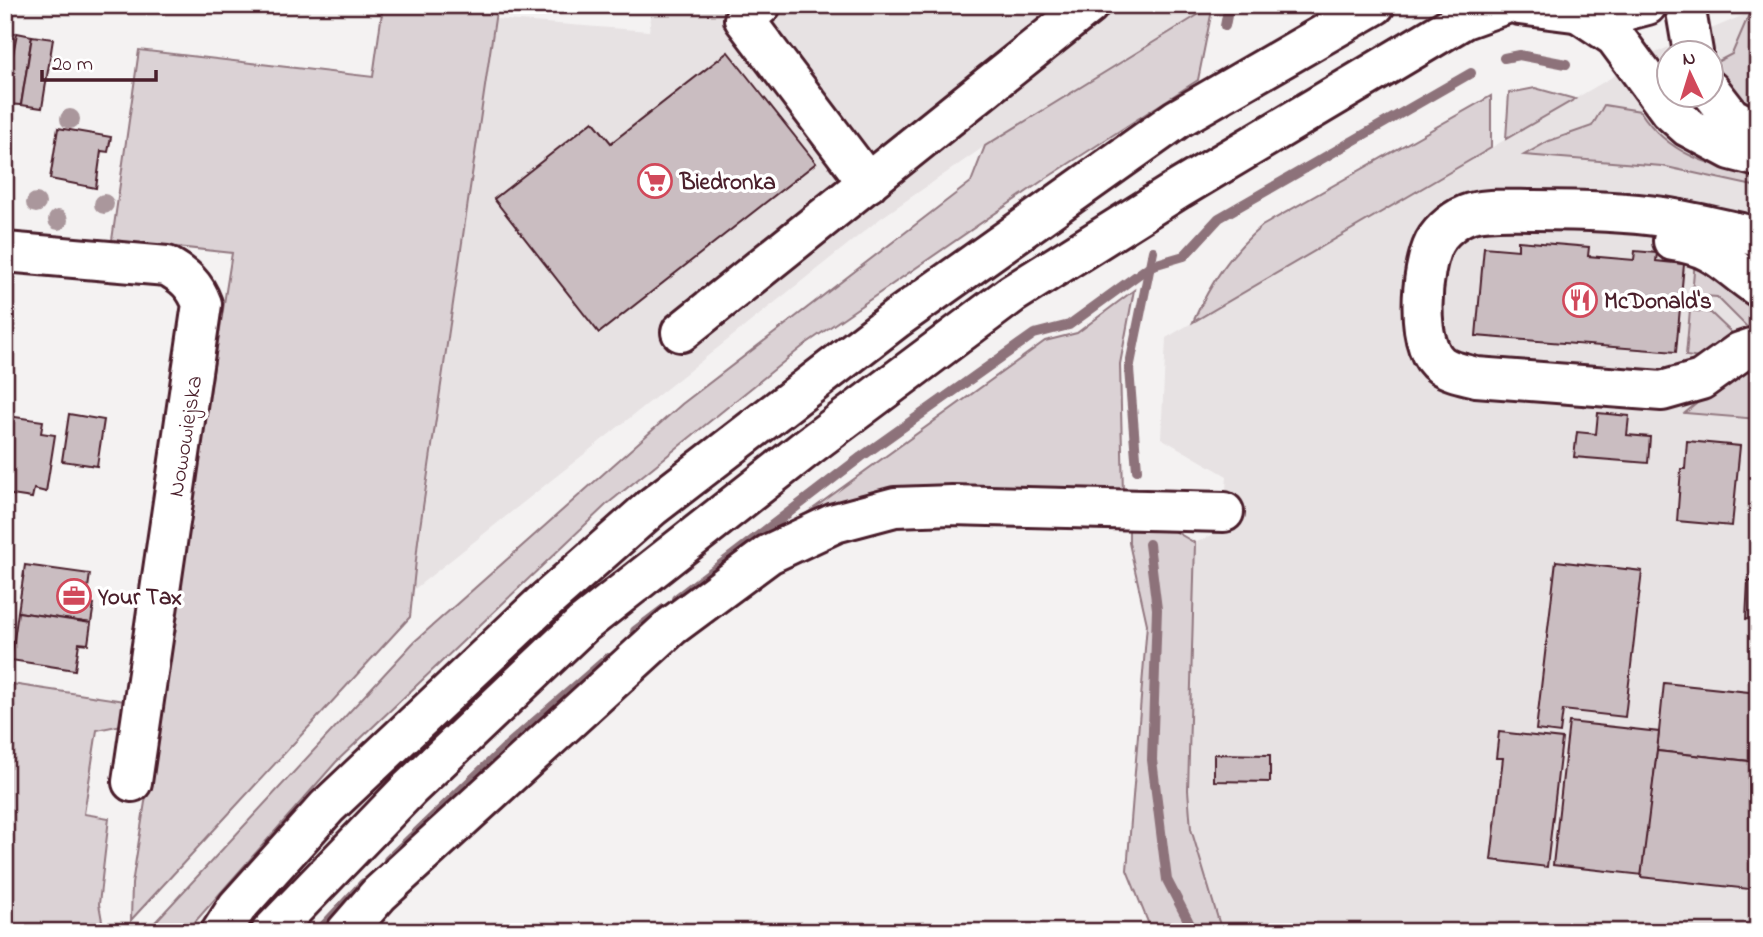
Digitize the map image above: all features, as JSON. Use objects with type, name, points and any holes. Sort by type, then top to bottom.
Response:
[{"type":"main road","points":[[761,5],[744,19],[868,183]]},
{"type":"main road","points":[[681,332],[1089,5]]},
{"type":"main road","points":[[221,932],[237,907],[327,807],[541,605],[652,507],[897,319],[1177,119],[1376,5]]},
{"type":"main road","points":[[271,932],[410,788],[582,625],[830,430],[1022,287],[1464,19],[1503,5]]},
{"type":"main road","points":[[1519,5],[1605,16],[1647,5]]},
{"type":"main road","points":[[1685,5],[1691,38]]},
{"type":"main road","points":[[1566,10],[1615,37],[1669,110],[1688,127],[1731,150],[1758,157]]},
{"type":"main road","points":[[1724,108],[1731,117],[1758,131]]},
{"type":"main road","points":[[1758,237],[1664,217],[1625,213],[1496,211],[1469,214],[1449,225],[1436,241],[1429,258],[1424,337],[1440,365],[1476,377],[1662,391],[1701,380],[1740,352],[1758,346]]},
{"type":"main road","points":[[1496,211],[1506,225],[1696,244],[1714,251],[1758,287]]},
{"type":"main road","name":"Nowowiejska","points":[[5,252],[167,266],[183,275],[197,289],[202,304],[132,782]]},
{"type":"main road","points":[[346,932],[379,894],[672,626],[780,549],[835,523],[895,507],[996,505],[1224,512]]},
{"type":"shaded area","points":[[383,5],[497,5],[418,541],[410,617],[131,920],[132,884],[232,253],[112,240],[139,50],[373,77]]},
{"type":"shaded area","points":[[653,5],[1202,5],[1201,13],[985,146],[881,218],[412,591],[495,19],[649,31]]},
{"type":"shaded area","points":[[1202,5],[1213,5],[1198,80],[1042,181],[807,343],[606,505],[336,762],[186,932],[146,932],[414,642],[682,404],[971,182],[985,146],[1201,13]]},
{"type":"shaded area","points":[[1758,9],[1758,932],[1222,932],[1191,829],[1188,790],[1195,543],[1223,530],[1227,476],[1161,438],[1166,338],[1654,53],[1654,108],[1724,108],[1724,38],[1690,38]]},
{"type":"shaded area","points":[[1758,9],[1758,113],[1744,105],[1724,84],[1724,58],[1732,54],[1750,12]]},
{"type":"shaded area","points":[[1535,88],[1575,99],[1506,139],[1509,93]]},
{"type":"shaded area","points":[[1491,96],[1491,148],[1193,322],[1222,270],[1240,247],[1262,226]]},
{"type":"shaded area","points":[[1604,105],[1640,111],[1663,138],[1691,156],[1723,167],[1758,173],[1758,187],[1662,166],[1524,155],[1549,141],[1592,126]]},
{"type":"shaded area","points":[[1695,259],[1758,301],[1756,327],[1749,329],[1717,297],[1692,295]]},
{"type":"shaded area","points":[[1134,290],[1120,364],[1123,494],[941,486],[886,490],[824,507],[778,534],[1045,341],[1077,333]]},
{"type":"shaded area","points":[[1690,310],[1711,313],[1733,334],[1707,359],[1686,356]]},
{"type":"shaded area","points":[[1752,358],[1758,363],[1758,419],[1685,413]]},
{"type":"shaded area","points":[[1129,522],[1159,522],[1195,543],[1188,790],[1191,829],[1222,932],[1152,932],[1127,870],[1147,624],[1129,543]]},
{"type":"shaded area","points":[[5,683],[125,701],[122,725],[97,730],[84,814],[109,818],[99,904],[104,932],[5,932]]},
{"type":"building","points":[[17,33],[32,36],[21,105],[5,104],[10,54],[13,54]]},
{"type":"building","points":[[32,36],[53,39],[42,108],[21,105]]},
{"type":"building","name":"Biedronka","points":[[728,52],[816,163],[599,333],[494,199],[593,121],[611,143]]},
{"type":"building","points":[[58,128],[111,137],[108,152],[101,151],[96,188],[50,179]]},
{"type":"building","name":"McDonald's","points":[[1518,241],[1589,247],[1588,256],[1634,260],[1635,251],[1657,253],[1656,261],[1684,264],[1676,352],[1476,336],[1484,247],[1518,250]]},
{"type":"building","points":[[1598,413],[1629,416],[1627,435],[1650,437],[1648,463],[1574,457],[1577,432],[1596,434]]},
{"type":"building","points":[[69,414],[104,420],[97,466],[62,461]]},
{"type":"building","points":[[8,416],[43,421],[41,433],[55,435],[46,492],[34,489],[32,498],[5,494]]},
{"type":"building","points":[[1687,441],[1740,446],[1732,526],[1677,521],[1681,469],[1685,469]]},
{"type":"building","points":[[1556,561],[1642,571],[1625,717],[1563,710],[1560,733],[1536,730]]},
{"type":"building","points":[[25,565],[90,574],[86,602],[94,604],[91,623],[18,612]]},
{"type":"building","points":[[1748,581],[1758,581],[1758,620],[1746,619]]},
{"type":"building","points":[[18,612],[91,623],[88,644],[79,643],[75,670],[11,660]]},
{"type":"building","points":[[1664,683],[1758,693],[1758,762],[1657,751]]},
{"type":"building","points":[[1569,722],[1659,732],[1643,875],[1553,865]]},
{"type":"building","points":[[1499,732],[1562,739],[1547,867],[1491,860],[1503,758],[1496,758]]},
{"type":"building","points":[[1657,751],[1758,762],[1758,890],[1641,877]]},
{"type":"building","points":[[1214,754],[1270,755],[1270,782],[1214,781]]},
{"type":"building","points":[[1756,889],[1758,932],[1752,932]]},
{"type":"waterway","points":[[1225,26],[1229,5]]},
{"type":"waterway","points":[[1504,58],[1519,55],[1566,64]]},
{"type":"waterway","points":[[676,599],[861,457],[1034,334],[1069,325],[1150,266],[1184,256],[1219,218],[1471,73]]},
{"type":"waterway","points":[[1137,470],[1129,369],[1153,251]]},
{"type":"waterway","points":[[1149,544],[1157,609],[1152,760],[1167,880],[1194,932]]},
{"type":"waterway","points":[[635,631],[664,609]]},
{"type":"waterway","points":[[388,860],[508,745],[608,658]]},
{"type":"waterway","points":[[318,932],[364,883]]},
{"type":"place","name":"Biedronka","points":[[655,181]]},
{"type":"place","name":"McDonald's","points":[[1580,300]]},
{"type":"place","name":"Your Tax","points":[[74,596]]}]
